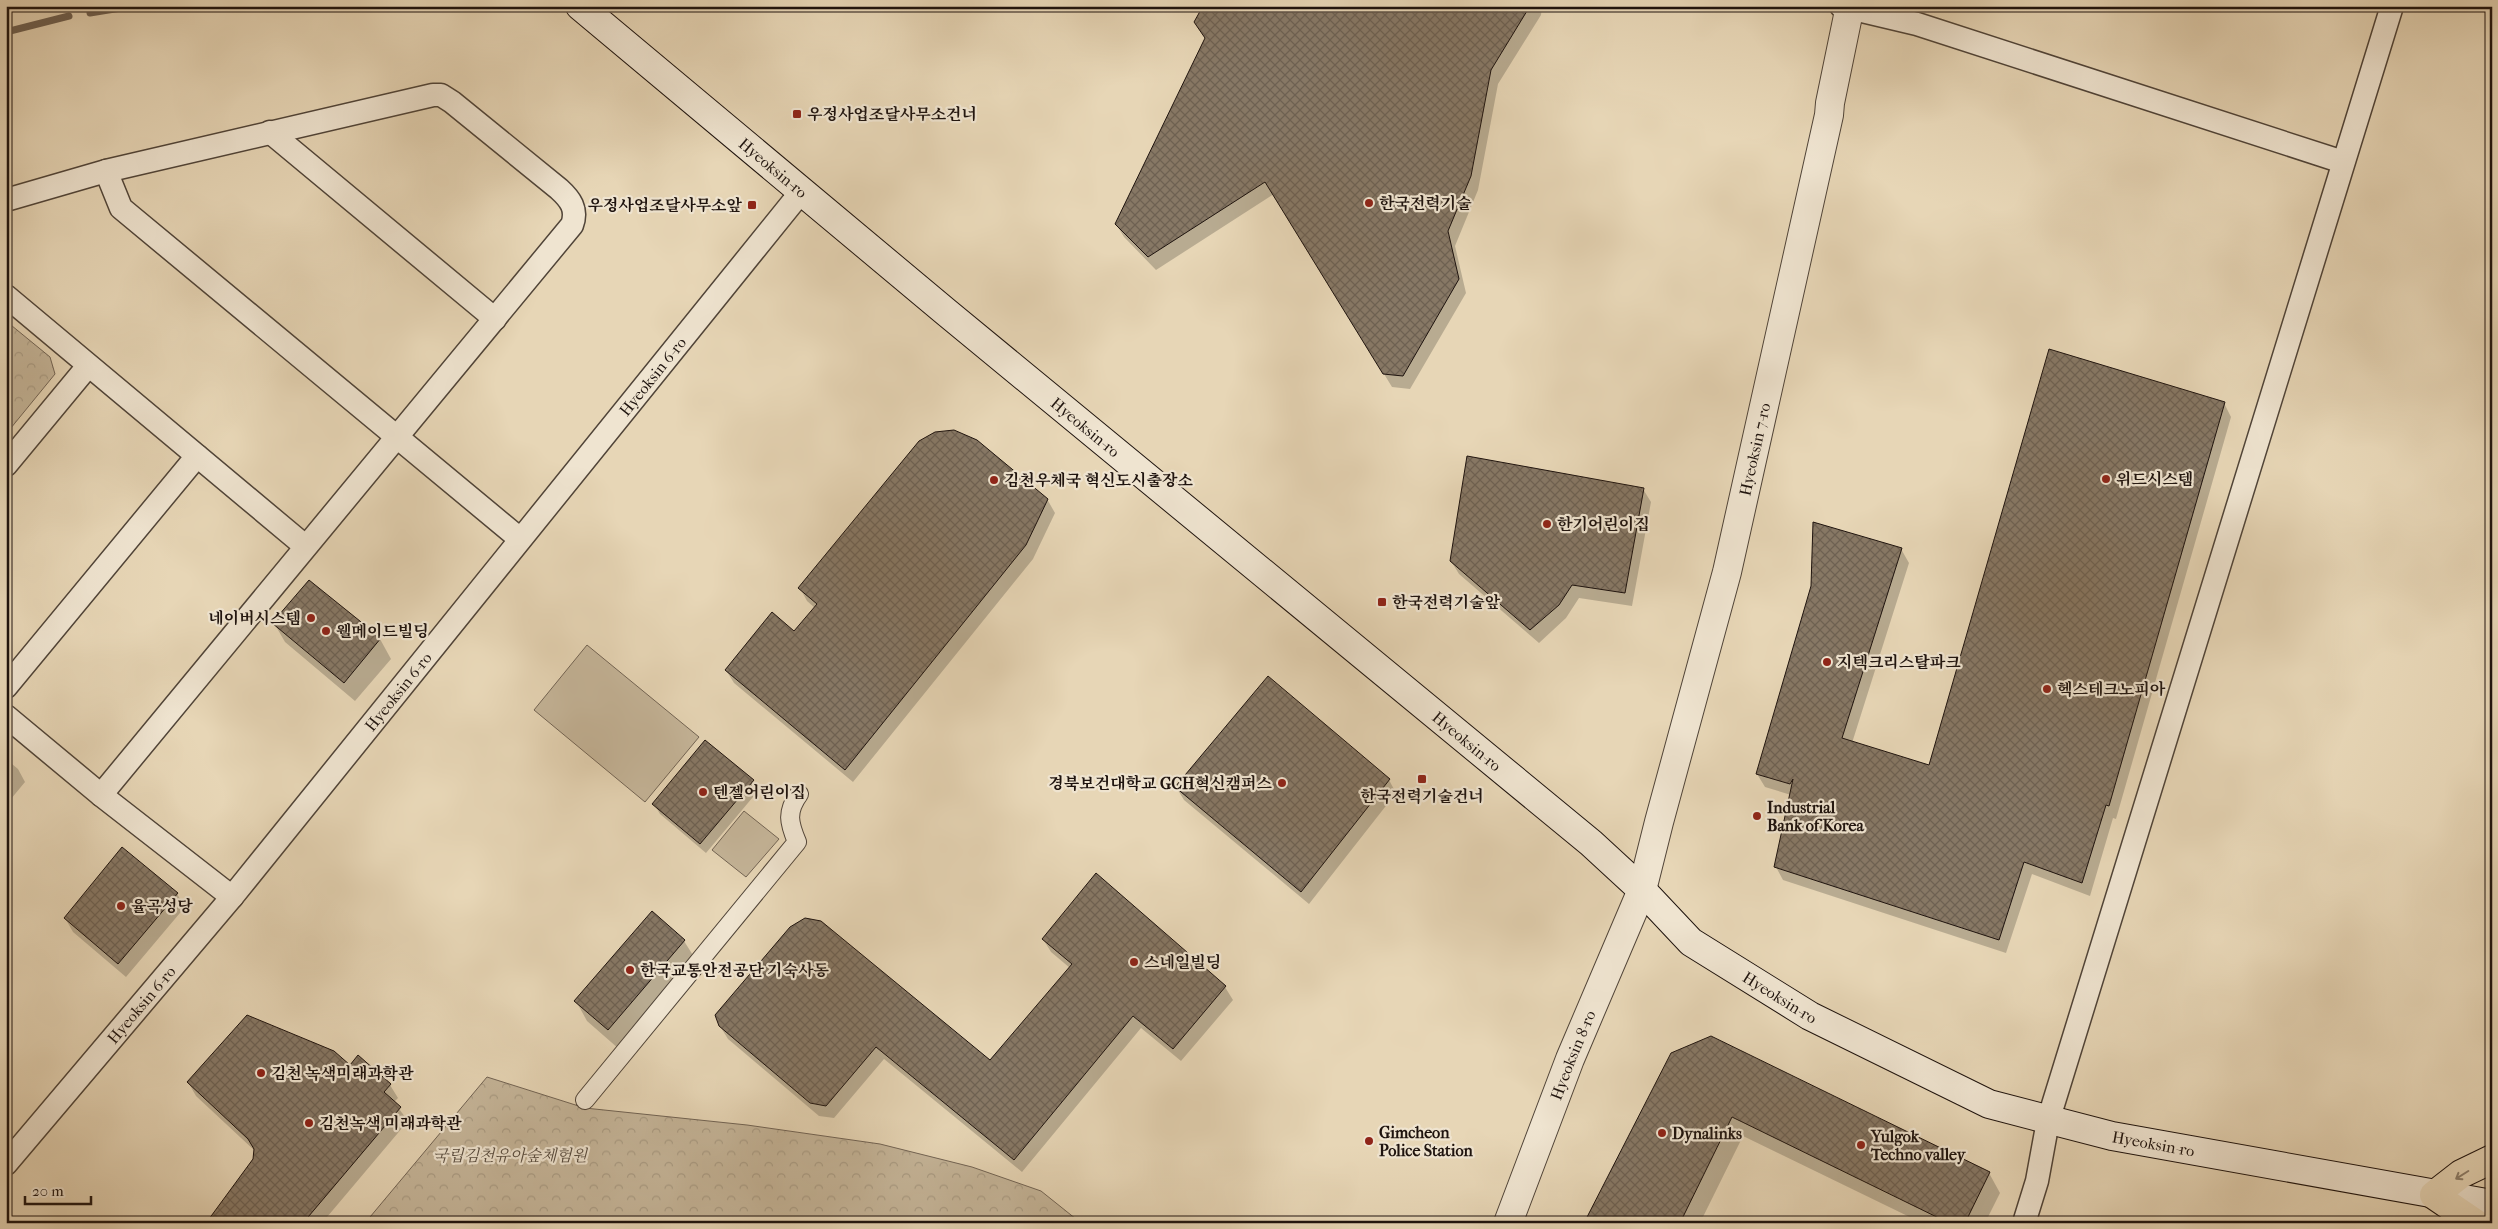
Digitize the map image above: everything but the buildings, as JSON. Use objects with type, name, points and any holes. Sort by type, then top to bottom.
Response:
[{"type":"main road","name":"Hyeoksin-ro","points":[[580,6],[801,192],[1584,836],[1642,890],[1691,942],[1810,1016],[1989,1104],[2048,1121],[2112,1136],[2492,1204]]},
{"type":"main road","name":"Hyeoksin 7-ro","points":[[1642,890],[1658,822],[1727,572],[1829,115],[1847,7]]},
{"type":"main road","name":"Hyeoksin 8-ro","points":[[1508,1223],[1570,1059],[1642,890]]},
{"type":"main road","points":[[2475,1223],[2434,1195],[2461,1174],[2492,1159]]},
{"type":"street","points":[[2024,1223],[2037,1181],[2048,1121],[2392,6]]},
{"type":"street","points":[[1847,7],[1917,24],[2343,162]]},
{"type":"street","points":[[6,200],[106,171],[270,132],[440,95],[558,189],[574,206],[575,216],[572,225],[101,795]]},
{"type":"street","points":[[270,132],[495,319]]},
{"type":"street","points":[[106,171],[121,208],[520,539]]},
{"type":"street","name":"Hyeoksin 6-ro","points":[[6,1164],[232,896],[801,192]]},
{"type":"street","points":[[6,296],[305,546]]},
{"type":"street","points":[[6,465],[88,366]]},
{"type":"street","points":[[6,687],[197,456]]},
{"type":"street","points":[[6,716],[101,795],[232,896]]},
{"type":"street","points":[[585,1100],[797,842],[790,819],[791,805],[799,794]]},
{"type":"green space","points":[[6,321],[50,357],[55,374],[6,434]]},
{"type":"green space","points":[[587,645],[699,737],[645,802],[534,710]]},
{"type":"green space","points":[[744,811],[779,839],[746,877],[712,850]]},
{"type":"green space","name":"국립김천유아숲체험원","points":[[487,1077],[585,1108],[747,1125],[880,1144],[972,1167],[1041,1191],[1081,1223],[365,1223]]},
{"type":"waterway","points":[[90,13],[133,6]]},
{"type":"waterway","points":[[6,32],[69,16]]},
{"type":"place","name":"우정사업조달사무소건너","points":[[797,114]]},
{"type":"place","name":"한국전력기술","points":[[1369,203]]},
{"type":"place","name":"우정사업조달사무소앞","points":[[752,205]]},
{"type":"place","name":"위드시스템","points":[[2106,479]]},
{"type":"place","name":"김천우체국 혁신도시출장소","points":[[994,480]]},
{"type":"place","name":"한기어린이집","points":[[1547,524]]},
{"type":"place","name":"한국전력기술앞","points":[[1382,602]]},
{"type":"place","name":"네이버시스템","points":[[311,618]]},
{"type":"place","name":"웰메이드빌딩","points":[[326,631]]},
{"type":"place","name":"지텍크리스탈파크","points":[[1827,662]]},
{"type":"place","name":"헥스테크노피아","points":[[2047,689]]},
{"type":"place","name":"한국전력기술건너","points":[[1422,779]]},
{"type":"place","name":"경북보건대학교 GCH혁신캠퍼스","points":[[1282,783]]},
{"type":"place","name":"텐젤어린이집","points":[[703,792]]},
{"type":"place","name":"Industrial Bank of Korea","points":[[1757,816]]},
{"type":"place","name":"율곡성당","points":[[121,906]]},
{"type":"place","name":"스네일빌딩","points":[[1134,962]]},
{"type":"place","name":"한국교통안전공단 기숙사동","points":[[630,970]]},
{"type":"place","name":"김천 녹색미래과학관","points":[[261,1073]]},
{"type":"place","name":"김천녹색 미래과학관","points":[[309,1123]]},
{"type":"place","name":"Dynalinks","points":[[1662,1133]]},
{"type":"place","name":"Gimcheon Police Station","points":[[1369,1141]]},
{"type":"place","name":"Yulgok Techno valley","points":[[1861,1145]]}]
